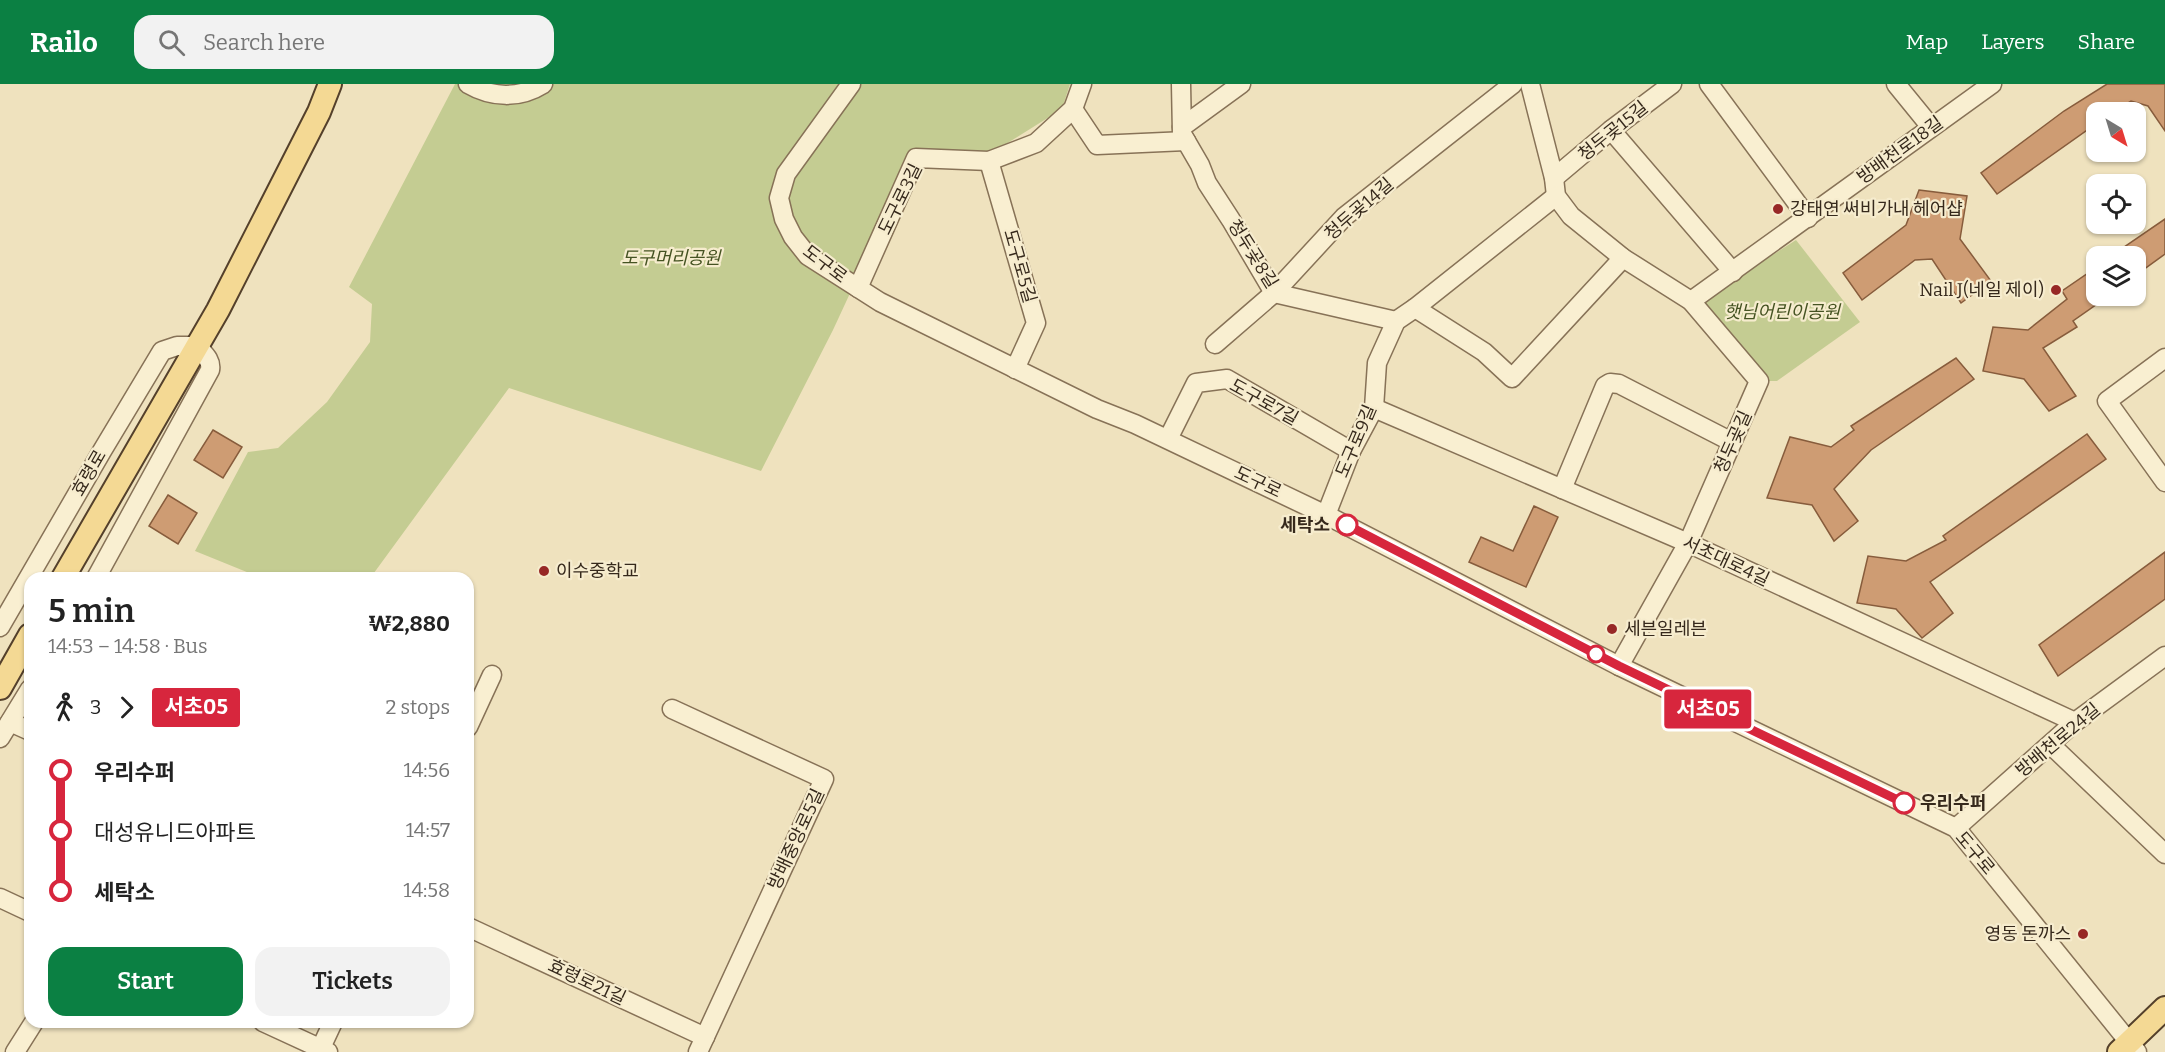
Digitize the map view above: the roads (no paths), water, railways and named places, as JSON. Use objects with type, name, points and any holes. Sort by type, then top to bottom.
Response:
[{"type":"main road","name":"효령로","points":[[66,572],[218,310],[319,112],[330,84]]},
{"type":"main road","points":[[0,688],[24,646]]},
{"type":"main road","points":[[2129,1049],[2165,1008]]},
{"type":"street","points":[[468,84],[480,91],[500,95],[518,94],[543,84]]},
{"type":"street","name":"도구로","points":[[851,84],[786,174],[779,198],[784,219],[793,237],[808,256],[880,302],[1097,409],[1168,439],[1326,514],[1619,666],[1956,828],[2129,1049]]},
{"type":"street","name":"도구로3길","points":[[858,288],[916,158],[989,161],[1036,143],[1073,109],[1082,84]]},
{"type":"street","name":"청두곶8길","points":[[1181,84],[1184,134],[1207,183],[1232,220],[1274,293],[1395,321]]},
{"type":"street","points":[[1073,109],[1097,145],[1184,134],[1241,84]]},
{"type":"street","name":"청두곶14길","points":[[1215,344],[1274,293],[1344,217],[1513,84]]},
{"type":"street","name":"청두곶길","points":[[1530,84],[1555,187],[1570,216],[1623,258],[1691,302],[1759,381],[1688,543],[1619,666]]},
{"type":"street","name":"청두곶15길","points":[[1555,187],[1611,130],[1672,84]]},
{"type":"street","points":[[1709,84],[1808,218]]},
{"type":"street","points":[[1896,84],[1931,127]]},
{"type":"street","name":"방배천로18길","points":[[1691,302],[1992,84]]},
{"type":"street","points":[[1611,130],[1733,272]]},
{"type":"street","name":"도구로5길","points":[[989,161],[1036,322],[1016,369]]},
{"type":"street","points":[[1395,321],[1415,308],[1555,187]]},
{"type":"street","points":[[1415,308],[1484,352],[1512,378],[1623,258]]},
{"type":"street","name":"도구로9길","points":[[1326,514],[1351,452],[1374,408],[1377,363],[1395,321]]},
{"type":"street","name":"효령로","points":[[35,572],[102,451],[162,351],[177,346],[197,346]]},
{"type":"street","points":[[99,572],[210,370],[209,360],[197,346]]},
{"type":"street","points":[[2165,358],[2107,401],[2165,482]]},
{"type":"street","name":"도구로7길","points":[[1168,439],[1196,383],[1227,379],[1351,452]]},
{"type":"street","points":[[1562,489],[1605,386],[1610,383],[1618,384],[1732,442]]},
{"type":"street","name":"서초대로4길","points":[[1374,408],[1688,543],[2075,722]]},
{"type":"street","name":"효령로","points":[[0,627],[24,590]]},
{"type":"street","name":"방배천로24길","points":[[1956,828],[2075,722],[2165,656]]},
{"type":"street","points":[[474,714],[492,675]]},
{"type":"street","points":[[0,738],[24,699]]},
{"type":"street","name":"방배중앙로5길","points":[[672,709],[824,779],[702,1045]]},
{"type":"street","points":[[10,722],[24,728]]},
{"type":"street","points":[[2051,745],[2165,854]]},
{"type":"street","points":[[0,898],[24,909]]},
{"type":"street","name":"효령로21길","points":[[474,930],[702,1045]]},
{"type":"street","points":[[15,1052],[30,1028]]},
{"type":"street","points":[[275,1028],[323,1051],[331,1028]]},
{"type":"place","name":"강태연 써비가내 헤어샵","points":[[1778,209]]},
{"type":"place","name":"Nail J(네일 제이)","points":[[2056,290]]},
{"type":"place","name":"세탁소","points":[[1347,525]]},
{"type":"place","name":"이수중학교","points":[[544,571]]},
{"type":"place","name":"세븐일레븐","points":[[1612,629]]},
{"type":"place","name":"우리수퍼","points":[[1904,803]]},
{"type":"place","name":"영동 돈까스","points":[[2083,934]]},
{"type":"park label","name":"도구머리공원","points":[[671,258]]},
{"type":"park label","name":"햇님어린이공원","points":[[1782,312]]}]
